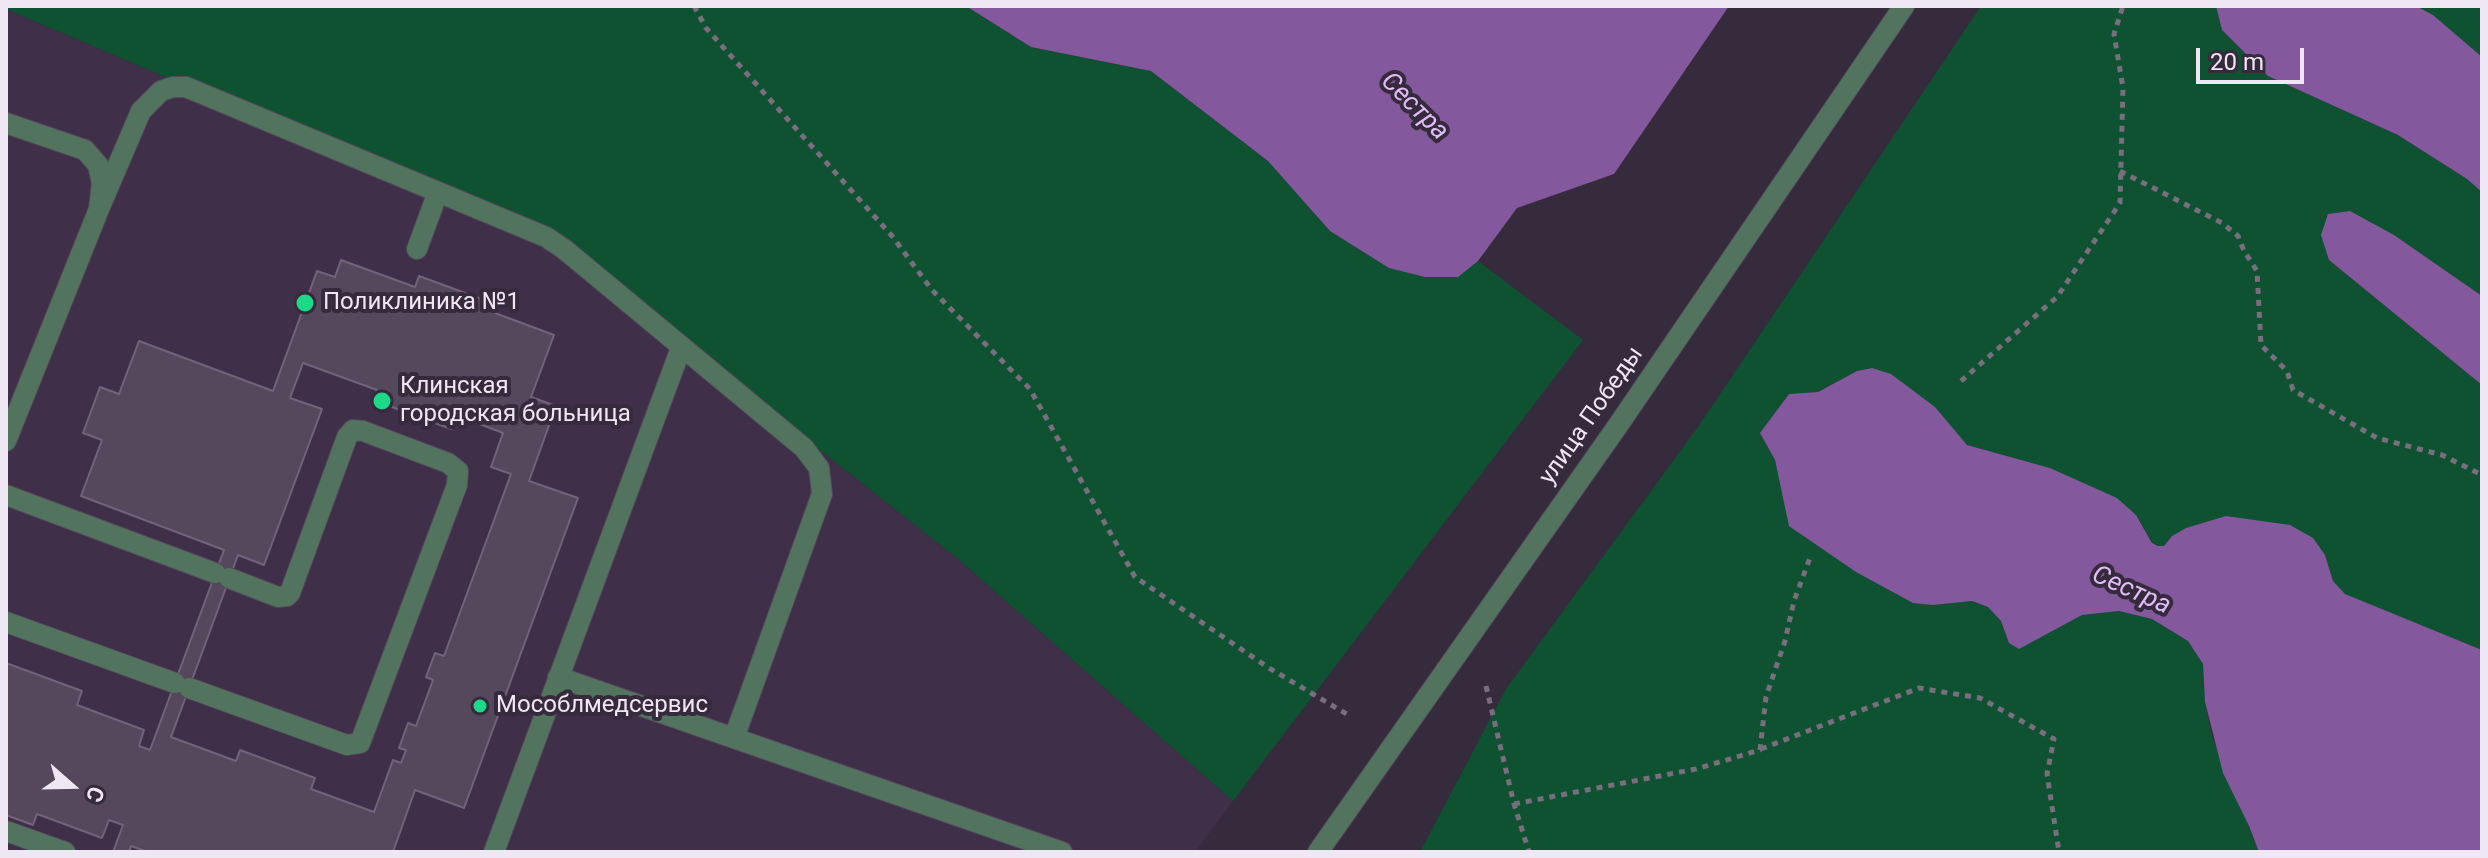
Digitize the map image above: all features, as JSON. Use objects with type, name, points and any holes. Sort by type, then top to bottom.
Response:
[{"type":"street","name":"улица Победы","points":[[1318,852],[1619,424],[1904,6]]},
{"type":"street","points":[[6,441],[141,111],[161,91],[173,87],[186,87],[201,93],[546,237],[815,459],[822,478],[822,494],[734,738]]},
{"type":"street","points":[[6,123],[85,150],[98,165],[102,183],[99,209]]},
{"type":"street","points":[[417,249],[438,192]]},
{"type":"street","points":[[494,852],[681,348]]},
{"type":"street","points":[[6,495],[278,597],[290,593],[347,437],[353,430],[448,463],[458,471],[452,500],[360,743],[347,745],[6,622]]},
{"type":"street","points":[[558,677],[1062,852]]},
{"type":"street","points":[[6,831],[33,847],[65,852]]},
{"type":"path","points":[[694,6],[706,28],[892,236],[932,290],[1030,389],[1135,577],[1269,668],[1350,716]]},
{"type":"path","points":[[1961,381],[2057,297],[2120,203],[2123,88],[2114,34],[2123,6]]},
{"type":"path","points":[[2120,171],[2222,223],[2238,236],[2257,271],[2261,345],[2287,371],[2293,390],[2377,438],[2442,455],[2482,475]]},
{"type":"path","points":[[1760,750],[1766,697],[1811,555]]},
{"type":"path","points":[[1486,686],[1514,804],[1529,852]]},
{"type":"path","points":[[1514,804],[1696,769],[1760,750],[1919,688],[1980,698],[2054,739],[2047,774],[2059,852]]},
{"type":"shaded area","name":"Клинская городская больница","points":[[6,9],[560,245],[957,558],[1233,801],[1195,852],[6,852]]},
{"type":"green space","points":[[6,6],[966,6],[1031,47],[1151,71],[1268,161],[1330,231],[1457,277],[1478,261],[1583,340],[1233,801],[957,558],[560,245],[6,9]]},
{"type":"green space","points":[[1981,6],[2216,6],[2222,30],[2268,76],[2398,135],[2482,192],[2482,296],[2394,235],[2329,260],[2482,385],[2482,650],[2344,594],[2333,581],[2325,555],[2313,539],[2290,525],[2172,536],[2164,546],[2158,546],[2136,515],[2050,468],[1967,445],[1872,368],[1857,371],[1817,392],[1789,394],[1760,433],[1775,460],[1781,486],[1933,605],[1972,601],[1988,607],[2001,621],[2009,643],[2019,648],[2082,615],[2119,611],[2152,619],[2188,641],[2203,664],[2205,702],[2212,736],[2259,852],[1420,852],[1506,689],[1698,427]]},
{"type":"green space","points":[[2416,6],[2482,6],[2482,57],[2433,15]]},
{"type":"water","name":"Сестра","points":[[966,6],[1729,6],[1614,174],[1517,208],[1478,261],[1458,277],[1425,277],[1389,268],[1330,231],[1268,161],[1151,71],[1031,47]]},
{"type":"water","points":[[2216,6],[2416,6],[2433,15],[2482,57],[2482,192],[2398,135],[2268,76],[2222,30]]},
{"type":"water","points":[[2350,211],[2394,235],[2482,296],[2482,385],[2329,260],[2321,235],[2328,214]]},
{"type":"water","name":"Сестра","points":[[1872,368],[1891,374],[1935,407],[1967,445],[2050,468],[2117,498],[2136,515],[2152,543],[2158,546],[2164,546],[2172,536],[2186,528],[2226,516],[2290,525],[2313,538],[2325,555],[2333,581],[2345,594],[2482,650],[2482,852],[2259,852],[2223,773],[2205,702],[2203,664],[2188,641],[2152,619],[2119,611],[2082,615],[2019,649],[2009,643],[2001,621],[1988,607],[1972,601],[1933,605],[1913,603],[1856,572],[1789,526],[1775,460],[1760,433],[1789,394],[1818,392],[1857,371]]},
{"type":"building","points":[[341,260],[415,287],[419,276],[498,305],[495,313],[554,335],[531,397],[556,406],[529,481],[578,498],[464,808],[415,790],[393,852],[148,852],[131,846],[129,852],[113,852],[123,825],[109,820],[102,838],[37,814],[33,825],[6,815],[6,663],[82,691],[77,705],[144,730],[139,746],[150,750],[224,550],[81,496],[102,440],[83,433],[100,387],[119,394],[139,341],[273,391],[317,271],[335,277]],"holes":[[[303,363],[377,390],[373,400],[451,429],[456,415],[503,433],[491,467],[511,474],[444,656],[435,653],[426,677],[433,680],[416,726],[408,723],[399,748],[406,750],[401,763],[393,760],[374,812],[311,789],[315,778],[240,750],[236,761],[171,737],[238,555],[264,565],[322,409],[290,398]]]},
{"type":"place","name":"Поликлиника №1","points":[[305,303]]},
{"type":"place","name":"Клинская городская больница","points":[[382,401]]},
{"type":"place","name":"Мособлмедсервис","points":[[480,706]]}]
